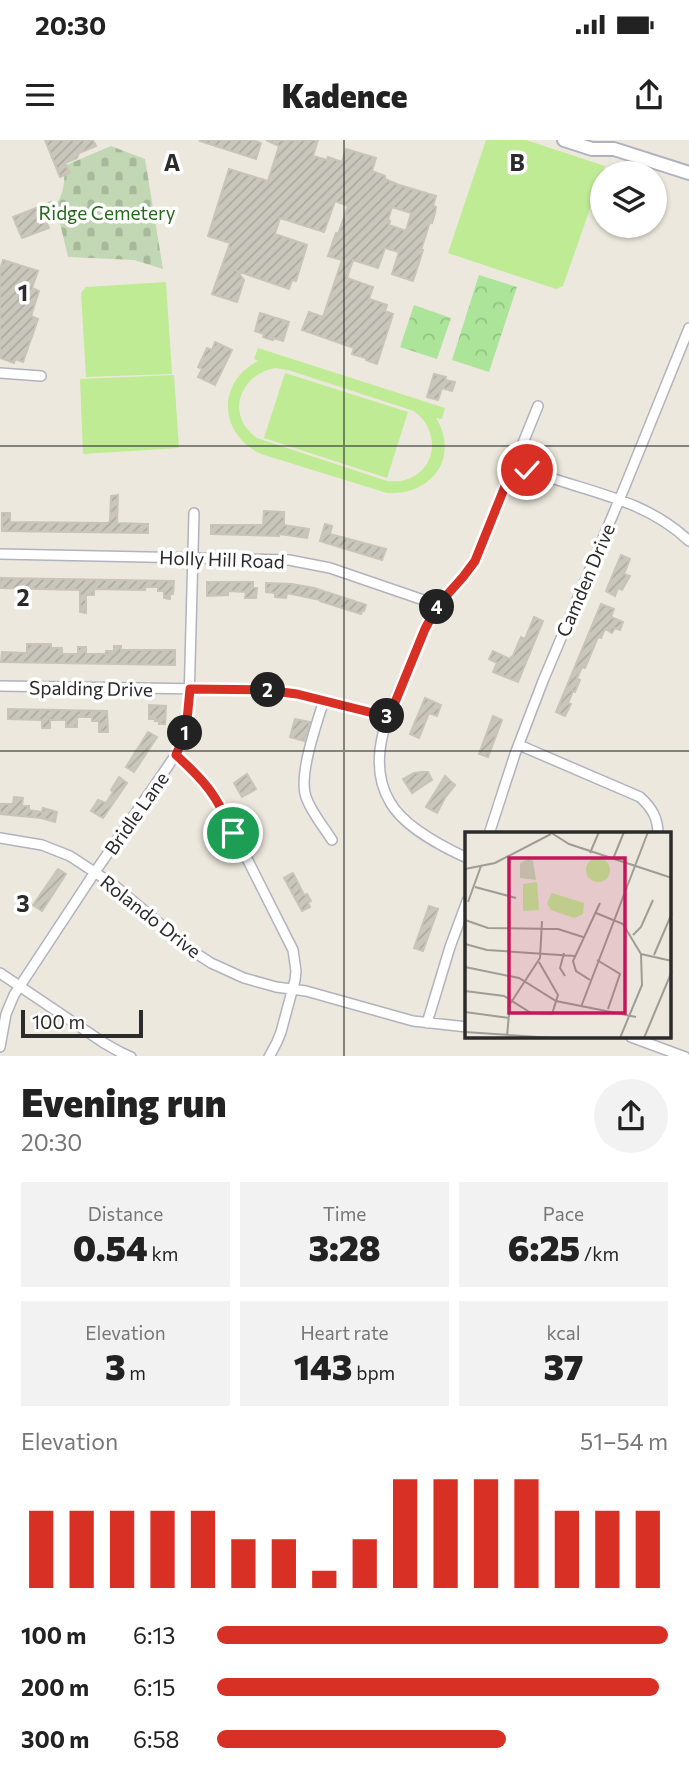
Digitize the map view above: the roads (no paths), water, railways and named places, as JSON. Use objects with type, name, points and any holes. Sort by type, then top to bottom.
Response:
[{"type":"main road","points":[[564,140],[592,149],[612,143],[689,173]]},
{"type":"street","name":"Camden Drive","points":[[490,832],[543,681],[689,328]]},
{"type":"street","points":[[0,373],[41,376]]},
{"type":"street","points":[[465,857],[423,833],[403,818],[389,801],[379,765],[382,738],[425,629],[438,605],[475,561],[538,406]]},
{"type":"street","points":[[514,464],[645,509],[666,521],[689,541]]},
{"type":"street","name":"Bridle Lane","points":[[0,1047],[6,1014],[14,995],[176,755],[186,731],[190,689],[194,513]]},
{"type":"street","name":"Holly Hill Road","points":[[0,554],[289,561],[330,568],[438,605]]},
{"type":"street","name":"Spalding Drive","points":[[0,686],[266,690],[297,694],[389,717]]},
{"type":"street","points":[[324,700],[311,745],[303,788],[308,802],[332,840]]},
{"type":"street","points":[[519,745],[640,797],[653,812],[658,823],[658,832]]},
{"type":"street","points":[[176,755],[197,774],[216,797],[293,950],[296,971],[292,990],[281,1032],[269,1056]]},
{"type":"street","name":"Rolando Drive","points":[[0,838],[31,842],[70,856],[114,885],[191,950],[211,963],[244,978],[276,987],[306,991],[427,1023],[465,1027]]},
{"type":"street","points":[[427,1023],[465,907]]},
{"type":"street","points":[[0,973],[104,1043],[131,1056]]},
{"type":"street","points":[[637,1039],[685,1056]]},
{"type":"park label","name":"Ridge Cemetery","points":[[107,212]]}]
